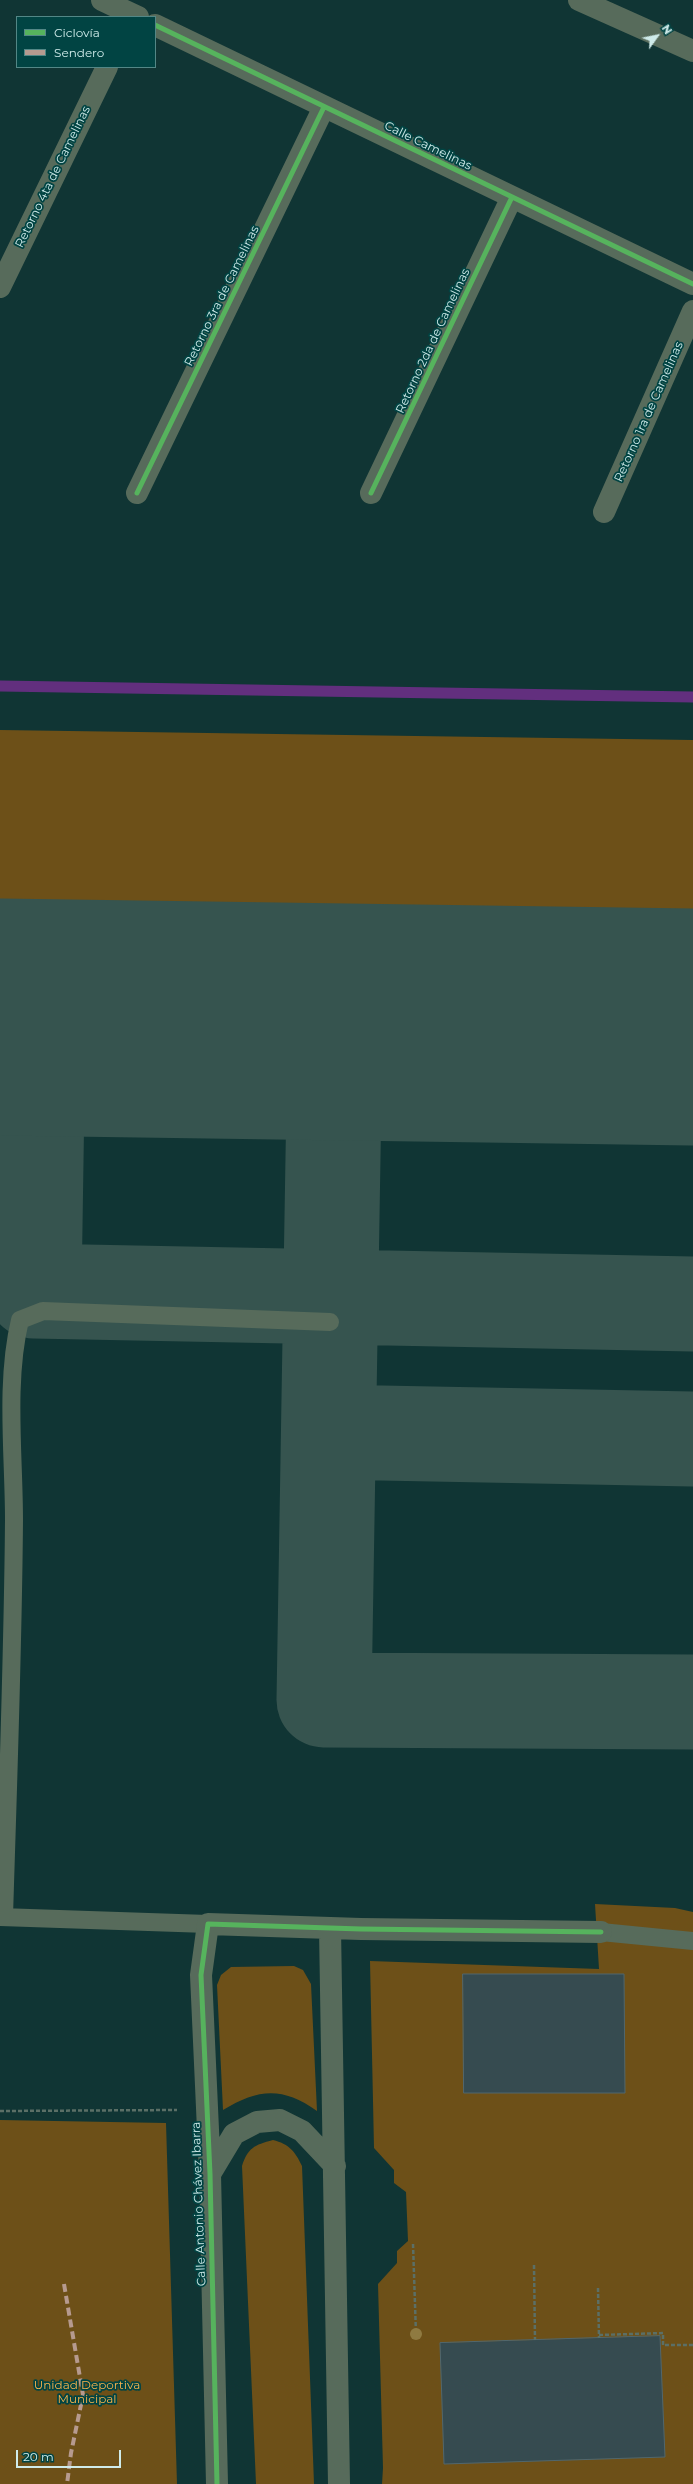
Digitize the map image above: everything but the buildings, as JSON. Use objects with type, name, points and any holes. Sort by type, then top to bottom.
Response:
[{"type":"street","points":[[102,0],[134,16]]},
{"type":"street","points":[[592,3],[693,51]]},
{"type":"street","name":"Calle Camelinas","points":[[156,25],[693,284]]},
{"type":"street","name":"Retorno 4ta de Camelinas","points":[[0,287],[107,68]]},
{"type":"street","name":"Retorno 3ra de Camelinas","points":[[138,493],[324,107]]},
{"type":"street","name":"Retorno 2da de Camelinas","points":[[371,493],[512,197]]},
{"type":"street","name":"Retorno 1ra de Camelinas","points":[[604,512],[693,311]]},
{"type":"street","points":[[208,1924],[330,1928],[601,1932]]},
{"type":"street","name":"Calle Antonio Chávez Ibarra","points":[[208,1924],[201,1976],[210,2174],[217,2484]]},
{"type":"street","points":[[330,1928],[339,2484]]},
{"type":"street","points":[[210,2174],[234,2134],[257,2122],[280,2120],[302,2131],[335,2166]]},
{"type":"street","points":[[216,2448],[221,2484]]},
{"type":"lane","points":[[208,1924],[2,1917],[14,1528],[13,1391],[17,1334],[20,1320],[43,1311],[330,1322]]},
{"type":"lane","points":[[601,1932],[648,1935],[693,1941]]},
{"type":"path","points":[[0,2111],[206,2110]]},
{"type":"path","points":[[413,2244],[416,2334]]},
{"type":"path","points":[[534,2265],[535,2340]]},
{"type":"path","points":[[598,2288],[599,2337],[663,2333],[663,2345],[693,2345]]},
{"type":"green space","points":[[0,730],[693,740],[693,955],[0,944]]},
{"type":"green space","points":[[595,1904],[675,1908],[693,1912],[693,2484],[382,2484],[383,2468],[378,2284],[397,2263],[397,2251],[408,2241],[406,2192],[394,2183],[394,2170],[374,2148],[370,1961],[599,1969]]},
{"type":"green space","points":[[294,1966],[303,1970],[311,1984],[317,2111],[292,2097],[270,2093],[259,2094],[223,2110],[217,1985],[221,1975],[231,1967]]},
{"type":"green space","name":"Unidad Deportiva Municipal","points":[[0,2120],[166,2123],[177,2484],[0,2484]]},
{"type":"green space","points":[[273,2140],[291,2149],[297,2156],[302,2166],[314,2484],[256,2484],[242,2166],[249,2151],[256,2146]]},
{"type":"waterway","points":[[0,686],[693,697]]},
{"type":"taxiway","points":[[38,1031],[34,1291],[693,1304]]},
{"type":"taxiway","points":[[335,1036],[324,1700],[693,1702]]},
{"type":"taxiway","points":[[329,1432],[693,1439]]},
{"type":"runway","points":[[0,1017],[693,1027]]},
{"type":"marked path","points":[[64,2284],[83,2395],[71,2453],[67,2484]]},
{"type":"cycle path","points":[[156,25],[693,284]]},
{"type":"cycle path","points":[[137,493],[324,107]]},
{"type":"cycle path","points":[[371,493],[512,197]]},
{"type":"cycle path","points":[[217,2484],[210,2174],[201,1975],[208,1924],[361,1929],[601,1932]]}]
